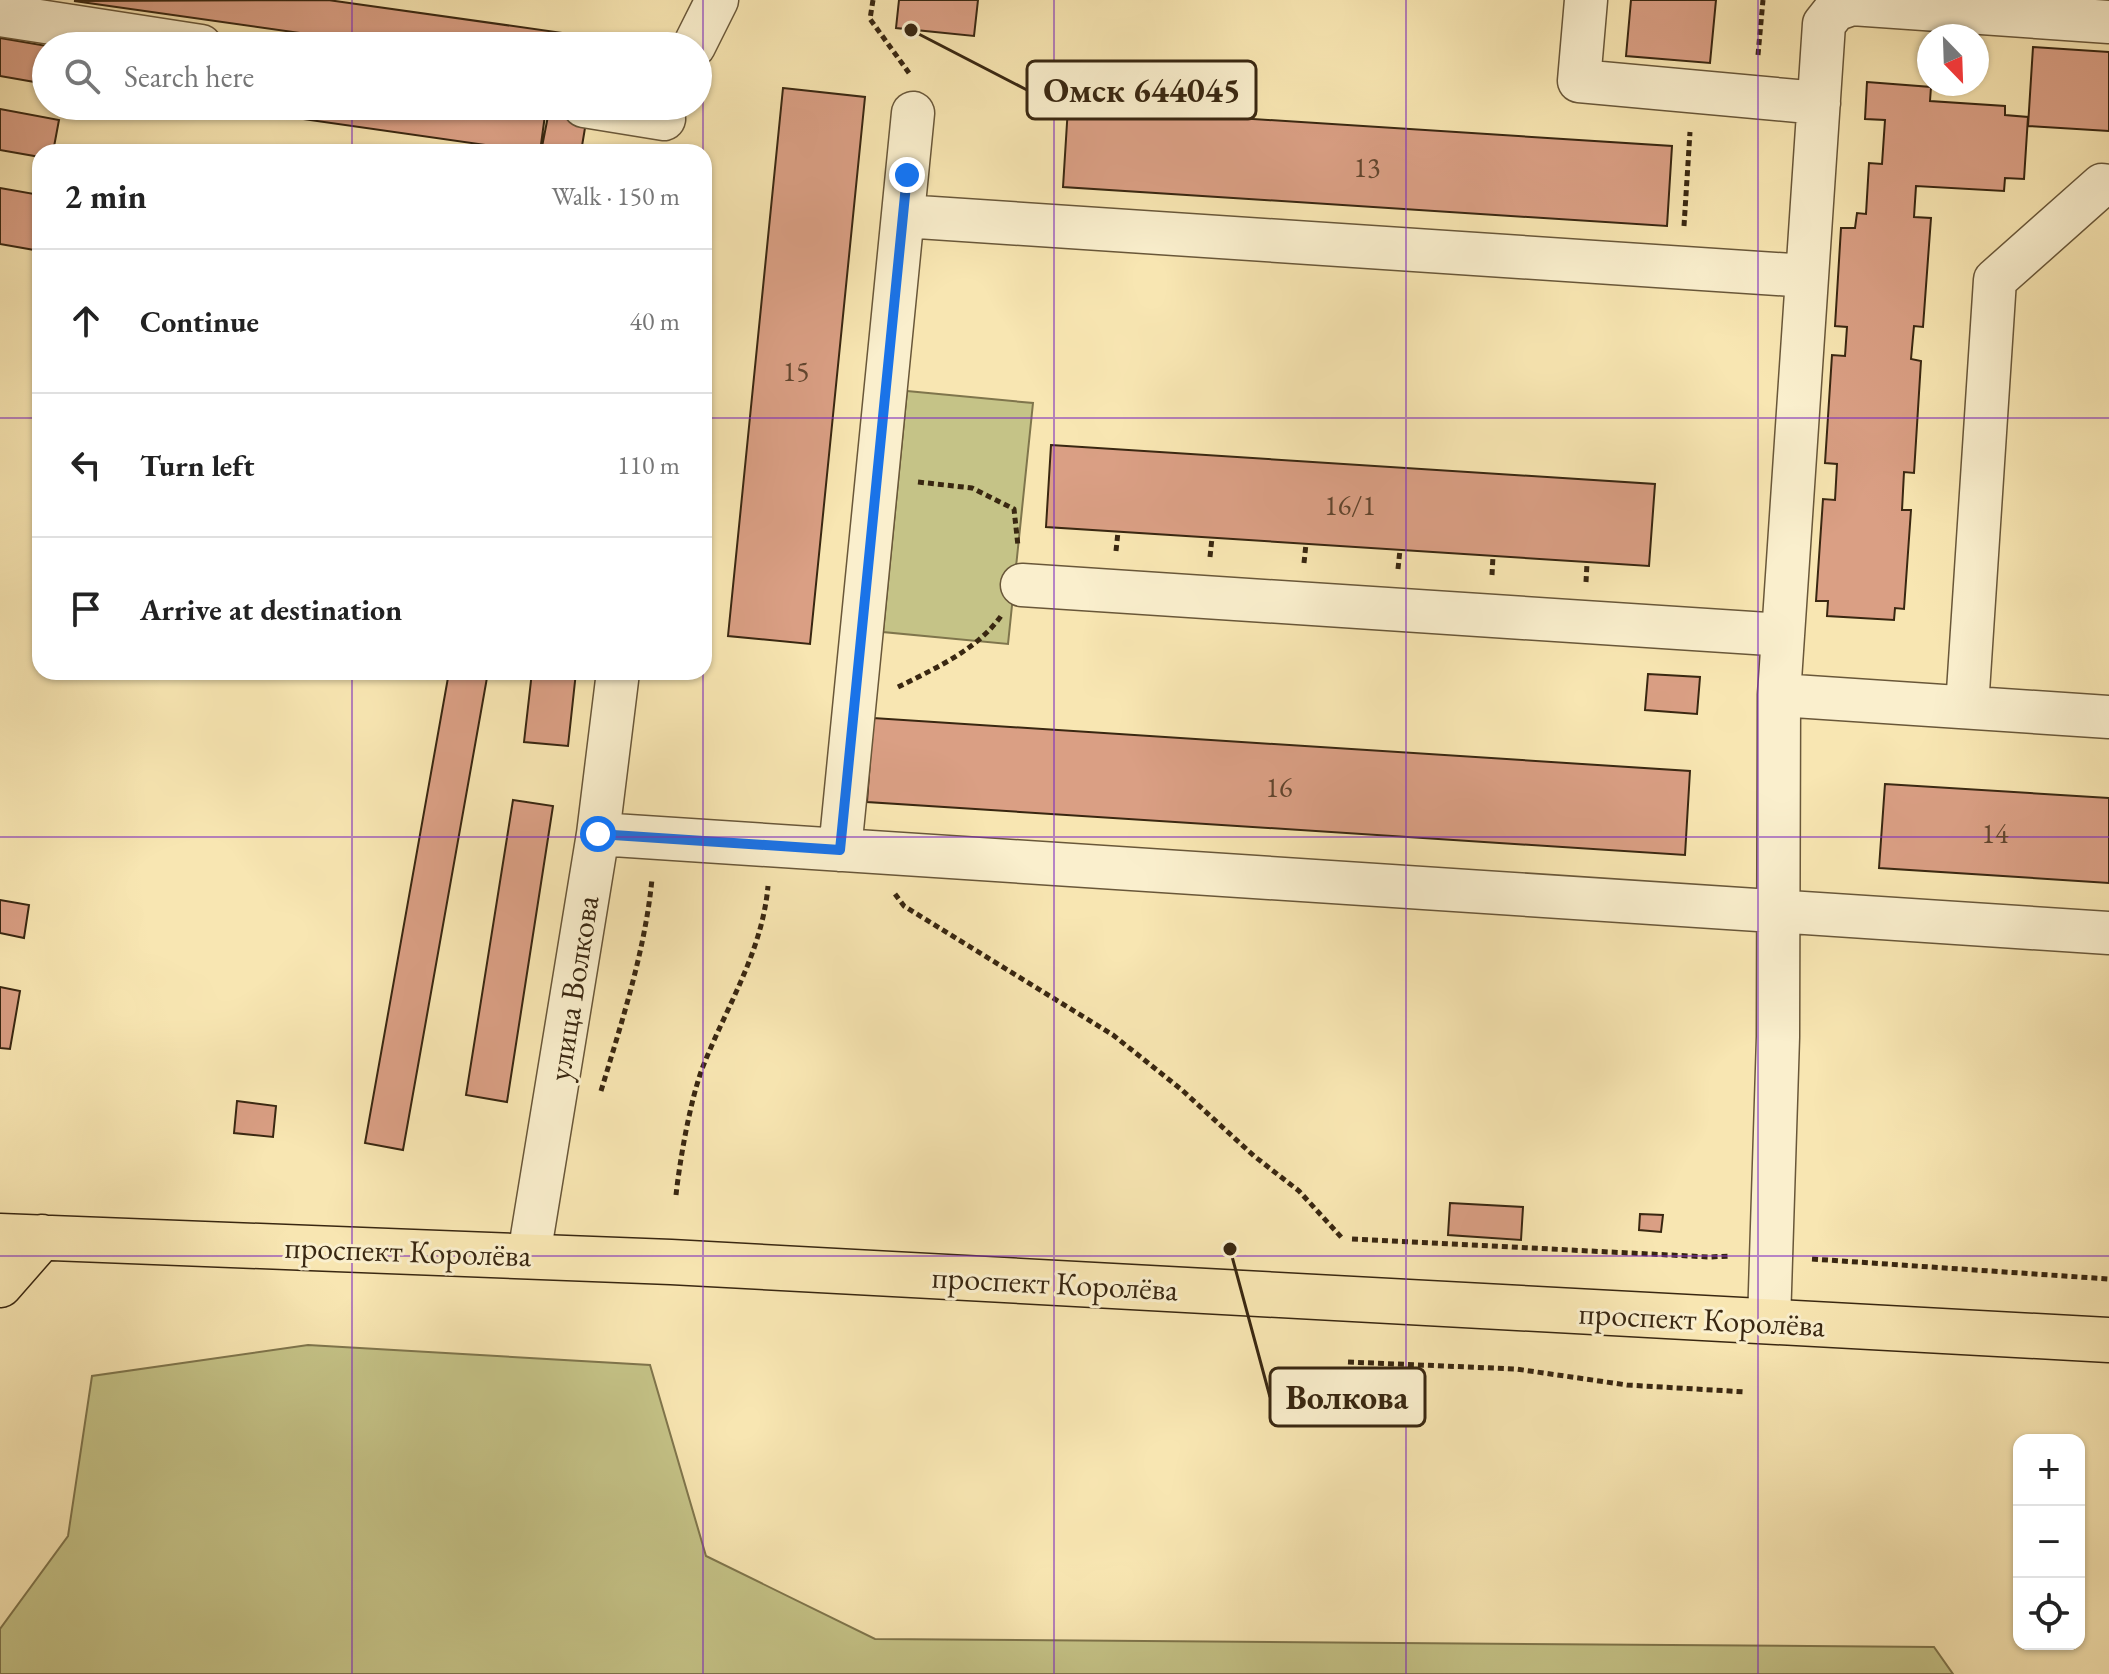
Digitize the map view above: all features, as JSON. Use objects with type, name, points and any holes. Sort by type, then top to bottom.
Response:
[{"type":"main road","points":[[0,1210],[21,1237],[0,1285]]},
{"type":"main road","name":"проспект Королёва","points":[[21,1237],[529,1255],[2109,1340]]},
{"type":"street","points":[[701,32],[717,0]]},
{"type":"street","points":[[1586,0],[1579,81],[1819,103]]},
{"type":"street","points":[[1769,1322],[1779,911],[1779,695],[1824,24],[1835,10],[1852,4],[2109,22]]},
{"type":"street","points":[[0,15],[110,32]]},
{"type":"street","points":[[852,851],[854,708],[913,113]]},
{"type":"street","points":[[639,120],[663,126]]},
{"type":"street","points":[[1967,707],[1995,280],[2102,185],[2109,186]]},
{"type":"street","points":[[903,216],[1807,276]]},
{"type":"street","points":[[1022,585],[1783,635]]},
{"type":"street","name":"улица Волкова","points":[[529,1255],[598,834],[617,680]]},
{"type":"street","points":[[1779,695],[2109,717]]},
{"type":"street","points":[[598,834],[2109,933]]},
{"type":"path","points":[[873,0],[870,19],[912,77],[913,113]]},
{"type":"path","points":[[1755,98],[1763,0]]},
{"type":"path","points":[[1681,267],[1692,91]]},
{"type":"path","points":[[854,708],[946,663],[993,627],[1022,585],[1014,509],[972,488],[909,481],[876,485]]},
{"type":"path","points":[[600,1094],[630,997],[650,901],[656,838]]},
{"type":"path","points":[[676,1195],[679,1168],[701,1072],[755,950],[765,915],[771,845]]},
{"type":"path","points":[[852,851],[904,906],[1113,1035],[1299,1191],[1342,1238]]},
{"type":"path","points":[[1348,1362],[1516,1369],[1627,1385],[1746,1392]]},
{"type":"shaded area","points":[[907,391],[1033,403],[1008,644],[883,632]]},
{"type":"shaded area","points":[[308,1345],[650,1365],[706,1556],[875,1639],[1934,1647],[1953,1674],[0,1674],[0,1629],[68,1536],[92,1376]]},
{"type":"building","points":[[328,0],[555,32],[293,32],[74,1]]},
{"type":"building","points":[[899,0],[978,0],[974,36],[896,28]]},
{"type":"building","points":[[1631,0],[1716,0],[1710,63],[1626,56]]},
{"type":"building","points":[[0,38],[32,43],[32,82],[0,76]]},
{"type":"building","points":[[2033,47],[2109,52],[2109,131],[2028,126]]},
{"type":"building","points":[[1867,82],[1917,86],[1917,96],[1930,96],[1930,101],[2005,106],[2005,115],[2028,117],[2024,179],[2005,178],[2004,191],[1916,186],[1914,217],[1931,218],[1923,327],[1914,326],[1911,359],[1921,361],[1914,473],[1904,472],[1902,510],[1911,510],[1904,609],[1895,608],[1894,620],[1827,616],[1828,601],[1816,601],[1823,499],[1835,500],[1837,464],[1825,463],[1832,355],[1845,356],[1847,327],[1835,326],[1841,228],[1855,228],[1857,213],[1866,214],[1869,163],[1882,164],[1885,120],[1865,119]]},
{"type":"building","points":[[783,88],[865,97],[810,644],[728,636]]},
{"type":"building","points":[[1068,107],[1672,146],[1667,226],[1063,187]]},
{"type":"building","points":[[0,109],[32,115],[32,120],[59,120],[54,144],[32,144],[32,156],[0,150]]},
{"type":"building","points":[[310,120],[544,120],[541,144],[479,144]]},
{"type":"building","points":[[547,120],[586,122],[582,144],[543,144]]},
{"type":"building","points":[[0,188],[32,194],[32,250],[0,244]]},
{"type":"building","points":[[1051,445],[1655,484],[1649,566],[1046,527]]},
{"type":"building","points":[[1648,674],[1700,677],[1697,714],[1645,710]]},
{"type":"building","points":[[448,680],[487,680],[403,1150],[365,1143]]},
{"type":"building","points":[[531,680],[575,680],[568,746],[524,742]]},
{"type":"building","points":[[873,718],[1690,771],[1685,855],[867,802]]},
{"type":"building","points":[[1885,784],[2109,798],[2109,883],[1879,868]]},
{"type":"building","points":[[513,800],[553,806],[507,1102],[466,1095]]},
{"type":"building","points":[[0,900],[29,905],[24,938],[0,933]]},
{"type":"building","points":[[0,987],[20,991],[10,1049],[0,1048]]},
{"type":"building","points":[[237,1101],[276,1106],[273,1137],[234,1133]]},
{"type":"building","points":[[1450,1203],[1523,1207],[1521,1240],[1448,1235]]},
{"type":"building","points":[[1640,1214],[1663,1215],[1661,1232],[1639,1230]]},
{"type":"place","name":"Омск 644045","points":[[911,30]]},
{"type":"place","name":"Волкова","points":[[1230,1249]]},
{"type":"route","points":[[598,834],[840,850],[907,175]]}]
